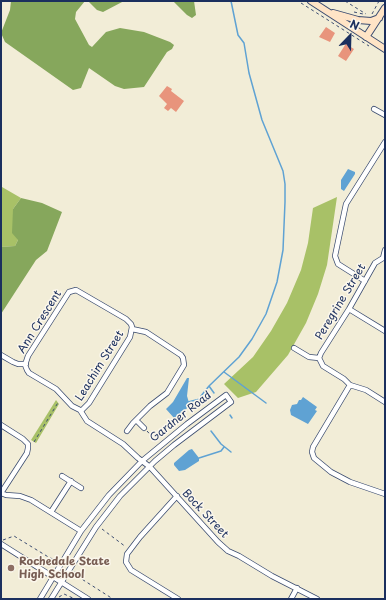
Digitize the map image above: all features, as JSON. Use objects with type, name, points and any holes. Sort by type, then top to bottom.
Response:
[{"type":"main road","points":[[311,1],[385,49]]},
{"type":"main road","points":[[366,37],[385,8]]},
{"type":"main road","points":[[326,11],[365,21],[371,21],[379,18]]},
{"type":"street","points":[[374,109],[385,115]]},
{"type":"street","points":[[365,281],[338,264],[336,256],[346,204],[385,142]]},
{"type":"street","name":"Peregrine Street","points":[[385,250],[384,259],[375,263],[349,309],[321,353],[320,358],[323,366],[344,379],[350,385],[366,390],[385,402]]},
{"type":"street","name":"Ann Crescent","points":[[26,364],[28,356],[69,292],[72,290],[83,293],[126,319],[132,324],[132,329]]},
{"type":"street","points":[[349,309],[385,331]]},
{"type":"street","points":[[127,431],[150,406],[167,393],[182,369],[184,362],[181,355],[146,332],[132,329]]},
{"type":"street","name":"Leachim Street","points":[[81,411],[89,403],[130,337],[132,329]]},
{"type":"street","points":[[294,348],[308,357],[320,358]]},
{"type":"street","points":[[1,355],[18,364],[26,364]]},
{"type":"street","name":"Bock Street","points":[[26,364],[29,372],[56,389],[72,406],[81,411],[87,420],[123,444],[150,467],[218,542],[228,551],[317,599]]},
{"type":"street","points":[[350,385],[313,447],[312,452],[314,458],[336,476],[385,494]]},
{"type":"street","name":"Gardner Road","points":[[40,599],[81,532],[108,495],[142,461],[187,424],[226,395],[231,402],[174,445],[120,496],[106,512],[51,599]]},
{"type":"street","points":[[136,420],[144,428]]},
{"type":"street","points":[[1,425],[24,439],[28,444],[27,453],[1,493],[20,496],[31,500],[81,532]]},
{"type":"street","points":[[62,476],[81,488]]},
{"type":"street","points":[[51,512],[71,481]]},
{"type":"street","points":[[177,496],[153,522],[129,552],[126,562],[131,570],[178,599]]},
{"type":"street","points":[[1,544],[88,599]]},
{"type":"street","points":[[291,599],[297,588]]},
{"type":"path","points":[[345,1],[369,15],[373,13],[378,1]]},
{"type":"path","points":[[301,3],[371,47]]},
{"type":"path","points":[[33,446],[33,443],[60,400]]},
{"type":"path","points":[[144,428],[155,440]]},
{"type":"path","points":[[102,529],[125,546],[129,552]]},
{"type":"path","points":[[57,599],[61,594],[74,599]]},
{"type":"green space","points":[[11,1],[85,1],[76,12],[75,19],[89,45],[92,47],[106,32],[120,28],[144,32],[174,45],[172,49],[167,52],[144,87],[124,89],[115,86],[89,68],[81,88],[73,90],[5,42],[1,33],[10,10]]},
{"type":"green space","points":[[88,1],[124,1],[103,12],[97,10]]},
{"type":"green space","points":[[173,1],[194,1],[196,15],[192,18],[187,15]]},
{"type":"green space","points":[[2,187],[21,198],[13,209],[18,240],[15,246],[1,247]]},
{"type":"green space","points":[[337,197],[327,265],[318,294],[306,323],[288,355],[256,392],[238,398],[224,384],[253,357],[271,331],[287,303],[301,270],[308,243],[313,208]]},
{"type":"green space","points":[[21,198],[42,203],[62,212],[47,251],[36,260],[1,314],[1,247],[15,246],[18,240],[12,233],[13,209]]},
{"type":"green space","points":[[56,400],[59,404],[36,443],[31,440]]},
{"type":"water","points":[[348,169],[355,172],[355,174],[344,191],[341,189],[341,180]]},
{"type":"water","points":[[187,378],[189,378],[187,396],[190,406],[174,418],[166,409],[173,402]]},
{"type":"water","points":[[303,397],[317,407],[315,410],[317,411],[308,424],[291,415],[290,410],[292,405],[297,404]]},
{"type":"water","points":[[192,449],[199,458],[199,461],[185,470],[179,471],[174,463]]},
{"type":"building","points":[[326,27],[335,33],[330,42],[319,37]]},
{"type":"building","points":[[347,42],[350,45],[349,46],[354,49],[346,61],[338,56]]},
{"type":"building","points":[[167,86],[184,101],[176,112],[171,108],[168,111],[164,108],[167,104],[159,96]]},
{"type":"waterway","points":[[199,403],[201,396],[209,386],[239,357],[252,339],[266,314],[277,282],[283,250],[285,202],[283,171],[262,120],[249,73],[244,43],[238,35],[231,1]]},
{"type":"waterway","points":[[224,372],[266,403]]},
{"type":"waterway","points":[[209,386],[214,393]]},
{"type":"waterway","points":[[188,402],[200,399]]},
{"type":"waterway","points":[[211,431],[221,444],[231,452]]},
{"type":"waterway","points":[[199,458],[221,451],[224,447]]},
{"type":"place","name":"Rochedale State High School","points":[[11,568]]}]
